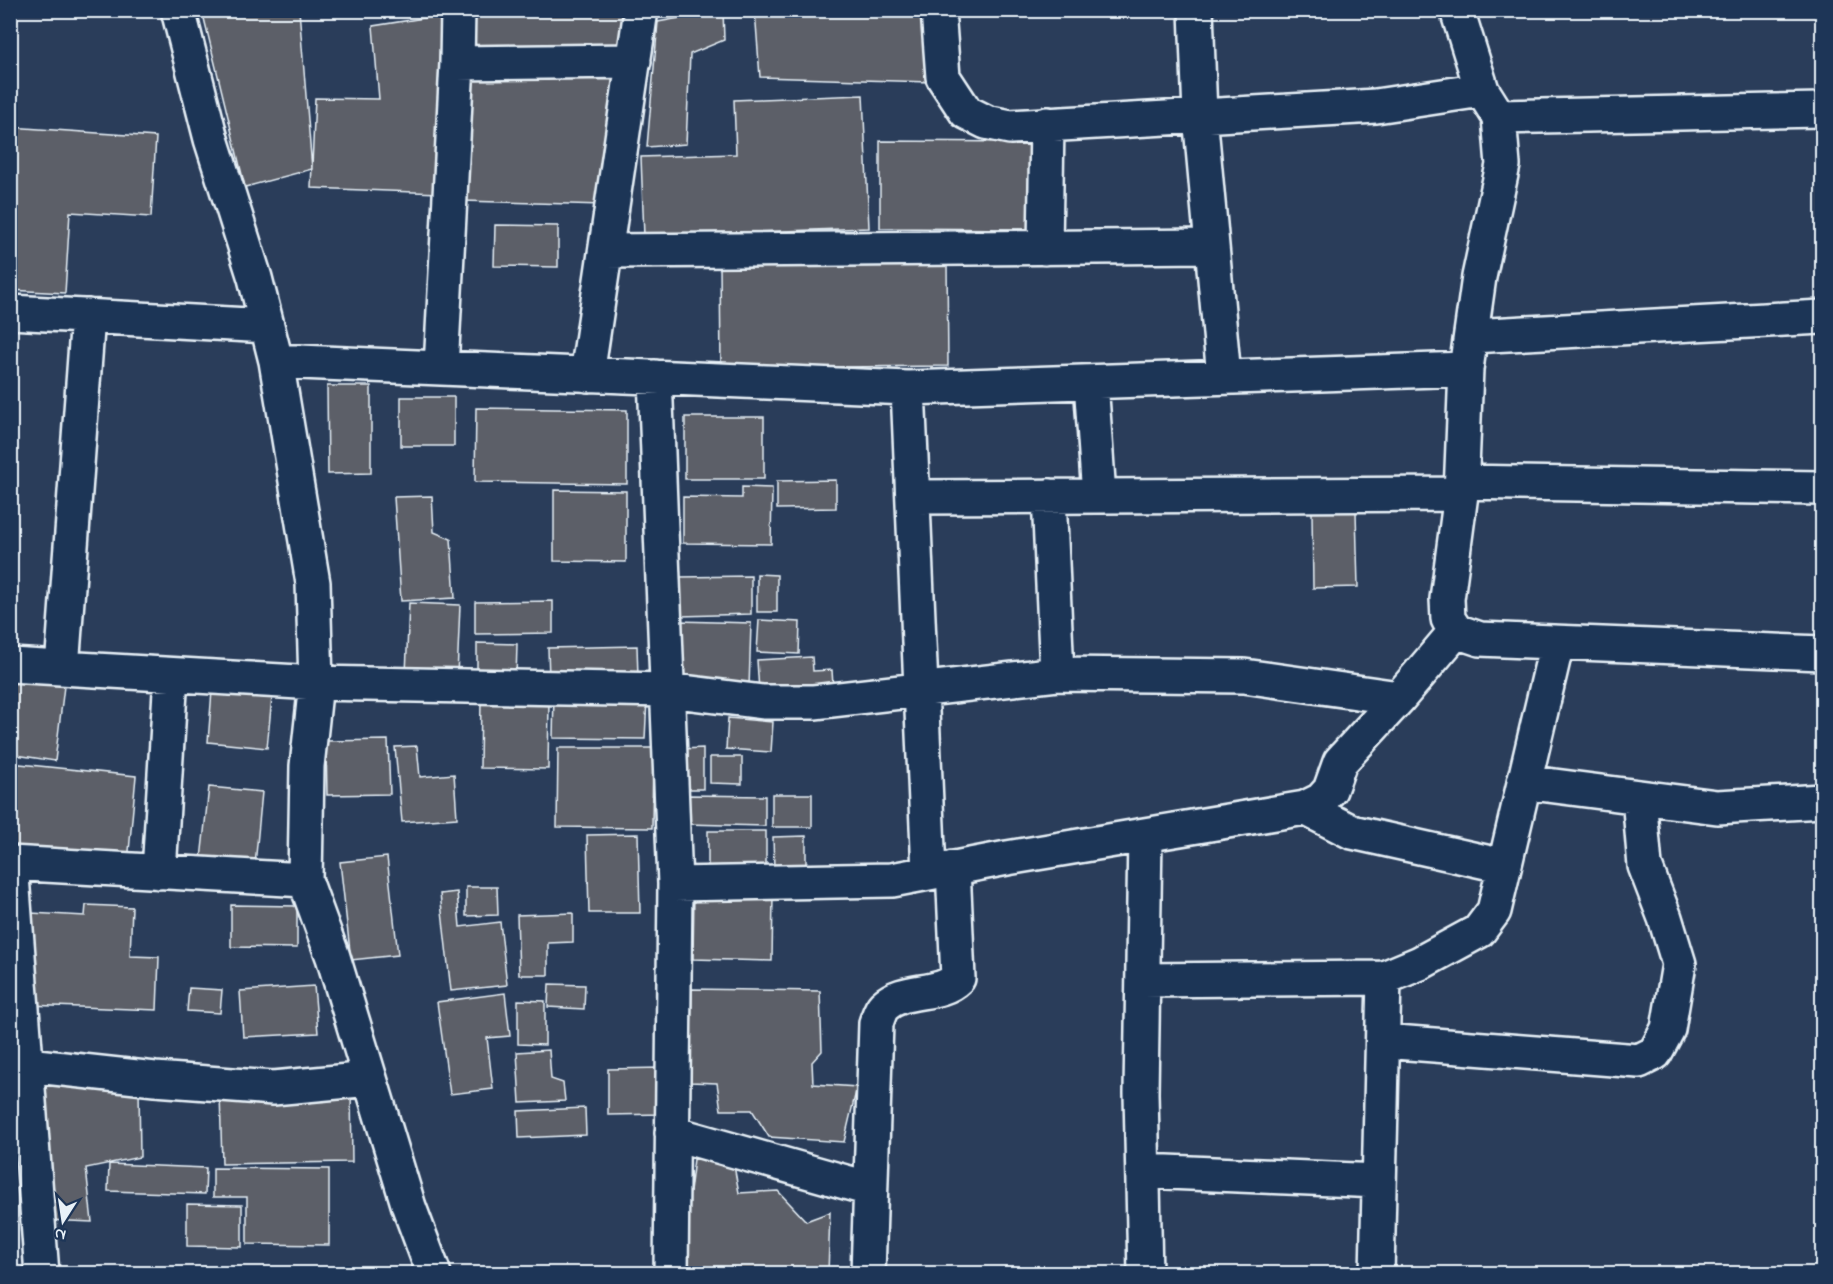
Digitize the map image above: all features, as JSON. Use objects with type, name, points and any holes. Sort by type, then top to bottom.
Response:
[{"type":"street","points":[[178,10],[211,139],[255,278],[276,361],[313,583],[316,683],[307,766],[305,880],[333,957],[409,1207],[434,1274]]},
{"type":"street","points":[[441,368],[458,63],[458,10]]},
{"type":"street","points":[[587,375],[641,10]]},
{"type":"street","points":[[938,10],[944,77],[966,112],[986,122],[1010,127],[1377,106],[1482,90]]},
{"type":"street","points":[[1196,10],[1200,115],[1224,377]]},
{"type":"street","points":[[1457,10],[1482,90],[1499,117],[1503,165],[1479,276],[1466,369],[1461,488],[1447,599],[1448,619],[1456,631],[1480,639],[1822,653]]},
{"type":"street","points":[[458,63],[634,61]]},
{"type":"street","points":[[1499,117],[1822,110]]},
{"type":"street","points":[[1045,248],[1047,124]]},
{"type":"street","points":[[606,251],[1212,246]]},
{"type":"street","points":[[10,312],[267,326]]},
{"type":"street","points":[[62,668],[88,316]]},
{"type":"street","points":[[1471,336],[1822,316]]},
{"type":"street","points":[[276,361],[908,388],[1466,369]]},
{"type":"street","points":[[655,377],[675,884],[671,1274]]},
{"type":"street","points":[[1091,382],[1099,496]]},
{"type":"street","points":[[868,1274],[876,1023],[883,1007],[899,998],[951,986],[958,978],[941,870],[922,691],[908,388]]},
{"type":"street","points":[[913,497],[1099,496],[1461,488],[1822,488]]},
{"type":"street","points":[[1049,496],[1057,674]]},
{"type":"street","points":[[675,884],[892,880],[1305,808],[1321,800],[1330,790],[1340,762],[1456,631]]},
{"type":"street","points":[[1143,980],[1384,978],[1420,963],[1479,931],[1494,911],[1557,643]]},
{"type":"street","points":[[10,665],[316,683],[668,690],[763,702],[814,702],[1057,674],[1244,676],[1399,698]]},
{"type":"street","points":[[159,872],[171,675]]},
{"type":"street","points":[[1524,782],[1717,807],[1822,801]]},
{"type":"street","points":[[1383,1041],[1639,1061],[1655,1053],[1668,1029],[1679,964],[1665,918],[1645,866],[1639,797]]},
{"type":"street","points":[[1305,808],[1352,832],[1504,866]]},
{"type":"street","points":[[1145,835],[1143,980],[1145,1274]]},
{"type":"street","points":[[42,1274],[21,1050],[11,863],[305,880]]},
{"type":"street","points":[[1377,1274],[1384,978]]},
{"type":"street","points":[[21,1050],[155,1079],[273,1088],[370,1079]]},
{"type":"street","points":[[672,1133],[870,1189]]},
{"type":"street","points":[[1143,1171],[1379,1181]]},
{"type":"building","points":[[202,10],[299,10],[312,169],[245,187]]},
{"type":"building","points":[[472,10],[630,10],[625,48],[471,51]]},
{"type":"building","points":[[723,10],[724,40],[690,54],[686,144],[647,147],[658,22]]},
{"type":"building","points":[[755,10],[925,10],[930,82],[760,77]]},
{"type":"building","points":[[443,15],[439,193],[311,188],[315,98],[379,99],[373,26]]},
{"type":"building","points":[[472,77],[620,77],[603,205],[463,201]]},
{"type":"building","points":[[863,95],[869,228],[644,236],[641,157],[736,154],[734,100]]},
{"type":"building","points":[[10,127],[156,137],[151,217],[70,212],[65,293],[10,290]]},
{"type":"building","points":[[880,141],[1031,142],[1030,229],[880,228]]},
{"type":"building","points":[[495,225],[558,226],[558,267],[494,266]]},
{"type":"building","points":[[947,263],[948,366],[721,368],[720,265]]},
{"type":"building","points":[[327,386],[371,386],[371,473],[328,474]]},
{"type":"building","points":[[401,397],[454,397],[454,446],[401,446]]},
{"type":"building","points":[[476,408],[627,410],[627,484],[475,482]]},
{"type":"building","points":[[685,417],[764,417],[764,479],[685,479]]},
{"type":"building","points":[[836,480],[836,508],[777,509],[777,481]]},
{"type":"building","points":[[742,487],[772,488],[771,544],[683,543],[683,497],[742,498]]},
{"type":"building","points":[[554,490],[626,491],[626,562],[554,561]]},
{"type":"building","points":[[432,496],[434,532],[451,539],[455,598],[401,601],[394,497]]},
{"type":"building","points":[[1312,512],[1356,512],[1358,587],[1313,588]]},
{"type":"building","points":[[757,574],[777,575],[777,612],[757,612]]},
{"type":"building","points":[[751,576],[751,614],[681,616],[679,577]]},
{"type":"building","points":[[553,601],[553,633],[475,634],[475,602]]},
{"type":"building","points":[[409,603],[460,605],[457,676],[406,674]]},
{"type":"building","points":[[759,620],[800,622],[799,654],[757,652]]},
{"type":"building","points":[[678,621],[751,623],[749,688],[676,686]]},
{"type":"building","points":[[477,643],[517,644],[516,678],[477,678]]},
{"type":"building","points":[[637,646],[638,677],[549,678],[548,648]]},
{"type":"building","points":[[812,657],[813,671],[832,670],[833,686],[759,691],[757,660]]},
{"type":"building","points":[[10,678],[64,686],[55,761],[10,754]]},
{"type":"building","points":[[212,691],[272,697],[267,748],[208,742]]},
{"type":"building","points":[[554,696],[647,698],[645,739],[553,738]]},
{"type":"building","points":[[481,699],[549,700],[548,769],[480,768]]},
{"type":"building","points":[[728,718],[773,722],[771,752],[726,749]]},
{"type":"building","points":[[388,740],[390,794],[327,795],[326,741]]},
{"type":"building","points":[[417,746],[420,777],[454,774],[457,818],[402,822],[395,747]]},
{"type":"building","points":[[558,748],[653,748],[652,828],[557,827]]},
{"type":"building","points":[[703,748],[703,789],[682,789],[682,749]]},
{"type":"building","points":[[710,757],[742,757],[742,784],[710,783]]},
{"type":"building","points":[[10,763],[136,776],[128,862],[10,850]]},
{"type":"building","points":[[209,787],[262,792],[255,865],[201,859]]},
{"type":"building","points":[[772,794],[812,794],[812,827],[772,827]]},
{"type":"building","points":[[686,795],[765,796],[765,826],[686,824]]},
{"type":"building","points":[[708,831],[766,831],[766,868],[708,868]]},
{"type":"building","points":[[638,834],[640,913],[589,913],[587,835]]},
{"type":"building","points":[[806,836],[806,867],[774,867],[773,837]]},
{"type":"building","points":[[387,857],[398,955],[351,960],[340,862]]},
{"type":"building","points":[[466,887],[497,887],[498,915],[466,916]]},
{"type":"building","points":[[457,892],[460,927],[500,922],[507,985],[451,991],[440,894]]},
{"type":"building","points":[[694,892],[773,894],[772,961],[693,959]]},
{"type":"building","points":[[86,905],[132,907],[130,956],[159,957],[157,1010],[28,1005],[31,913],[85,916]]},
{"type":"building","points":[[231,905],[297,906],[297,948],[231,947]]},
{"type":"building","points":[[573,913],[573,942],[548,943],[548,975],[519,975],[517,915]]},
{"type":"building","points":[[549,984],[585,985],[584,1009],[548,1007]]},
{"type":"building","points":[[314,986],[318,1033],[243,1037],[240,991]]},
{"type":"building","points":[[189,988],[222,990],[220,1013],[187,1011]]},
{"type":"building","points":[[692,989],[820,991],[822,1051],[812,1062],[813,1084],[857,1087],[844,1142],[769,1137],[752,1110],[721,1110],[717,1083],[690,1082]]},
{"type":"building","points":[[505,993],[510,1036],[487,1038],[493,1089],[450,1094],[437,1002]]},
{"type":"building","points":[[518,1000],[545,1001],[545,1045],[518,1044]]},
{"type":"building","points":[[549,1050],[551,1079],[563,1083],[565,1101],[520,1103],[517,1052]]},
{"type":"building","points":[[662,1068],[663,1114],[608,1115],[608,1069]]},
{"type":"building","points":[[39,1081],[139,1089],[140,1157],[86,1168],[92,1222],[48,1220]]},
{"type":"building","points":[[351,1091],[352,1162],[222,1164],[220,1093]]},
{"type":"building","points":[[585,1108],[586,1135],[519,1138],[518,1111]]},
{"type":"building","points":[[694,1159],[733,1160],[739,1193],[778,1191],[806,1221],[830,1212],[828,1274],[774,1274],[770,1270],[750,1270],[750,1274],[680,1274],[680,1232],[690,1192]]},
{"type":"building","points":[[109,1164],[206,1168],[205,1194],[108,1191]]},
{"type":"building","points":[[213,1168],[329,1169],[329,1245],[247,1244],[247,1197],[213,1197]]},
{"type":"building","points":[[10,1186],[18,1274],[10,1274]]},
{"type":"building","points":[[187,1204],[242,1205],[242,1247],[187,1246]]}]
